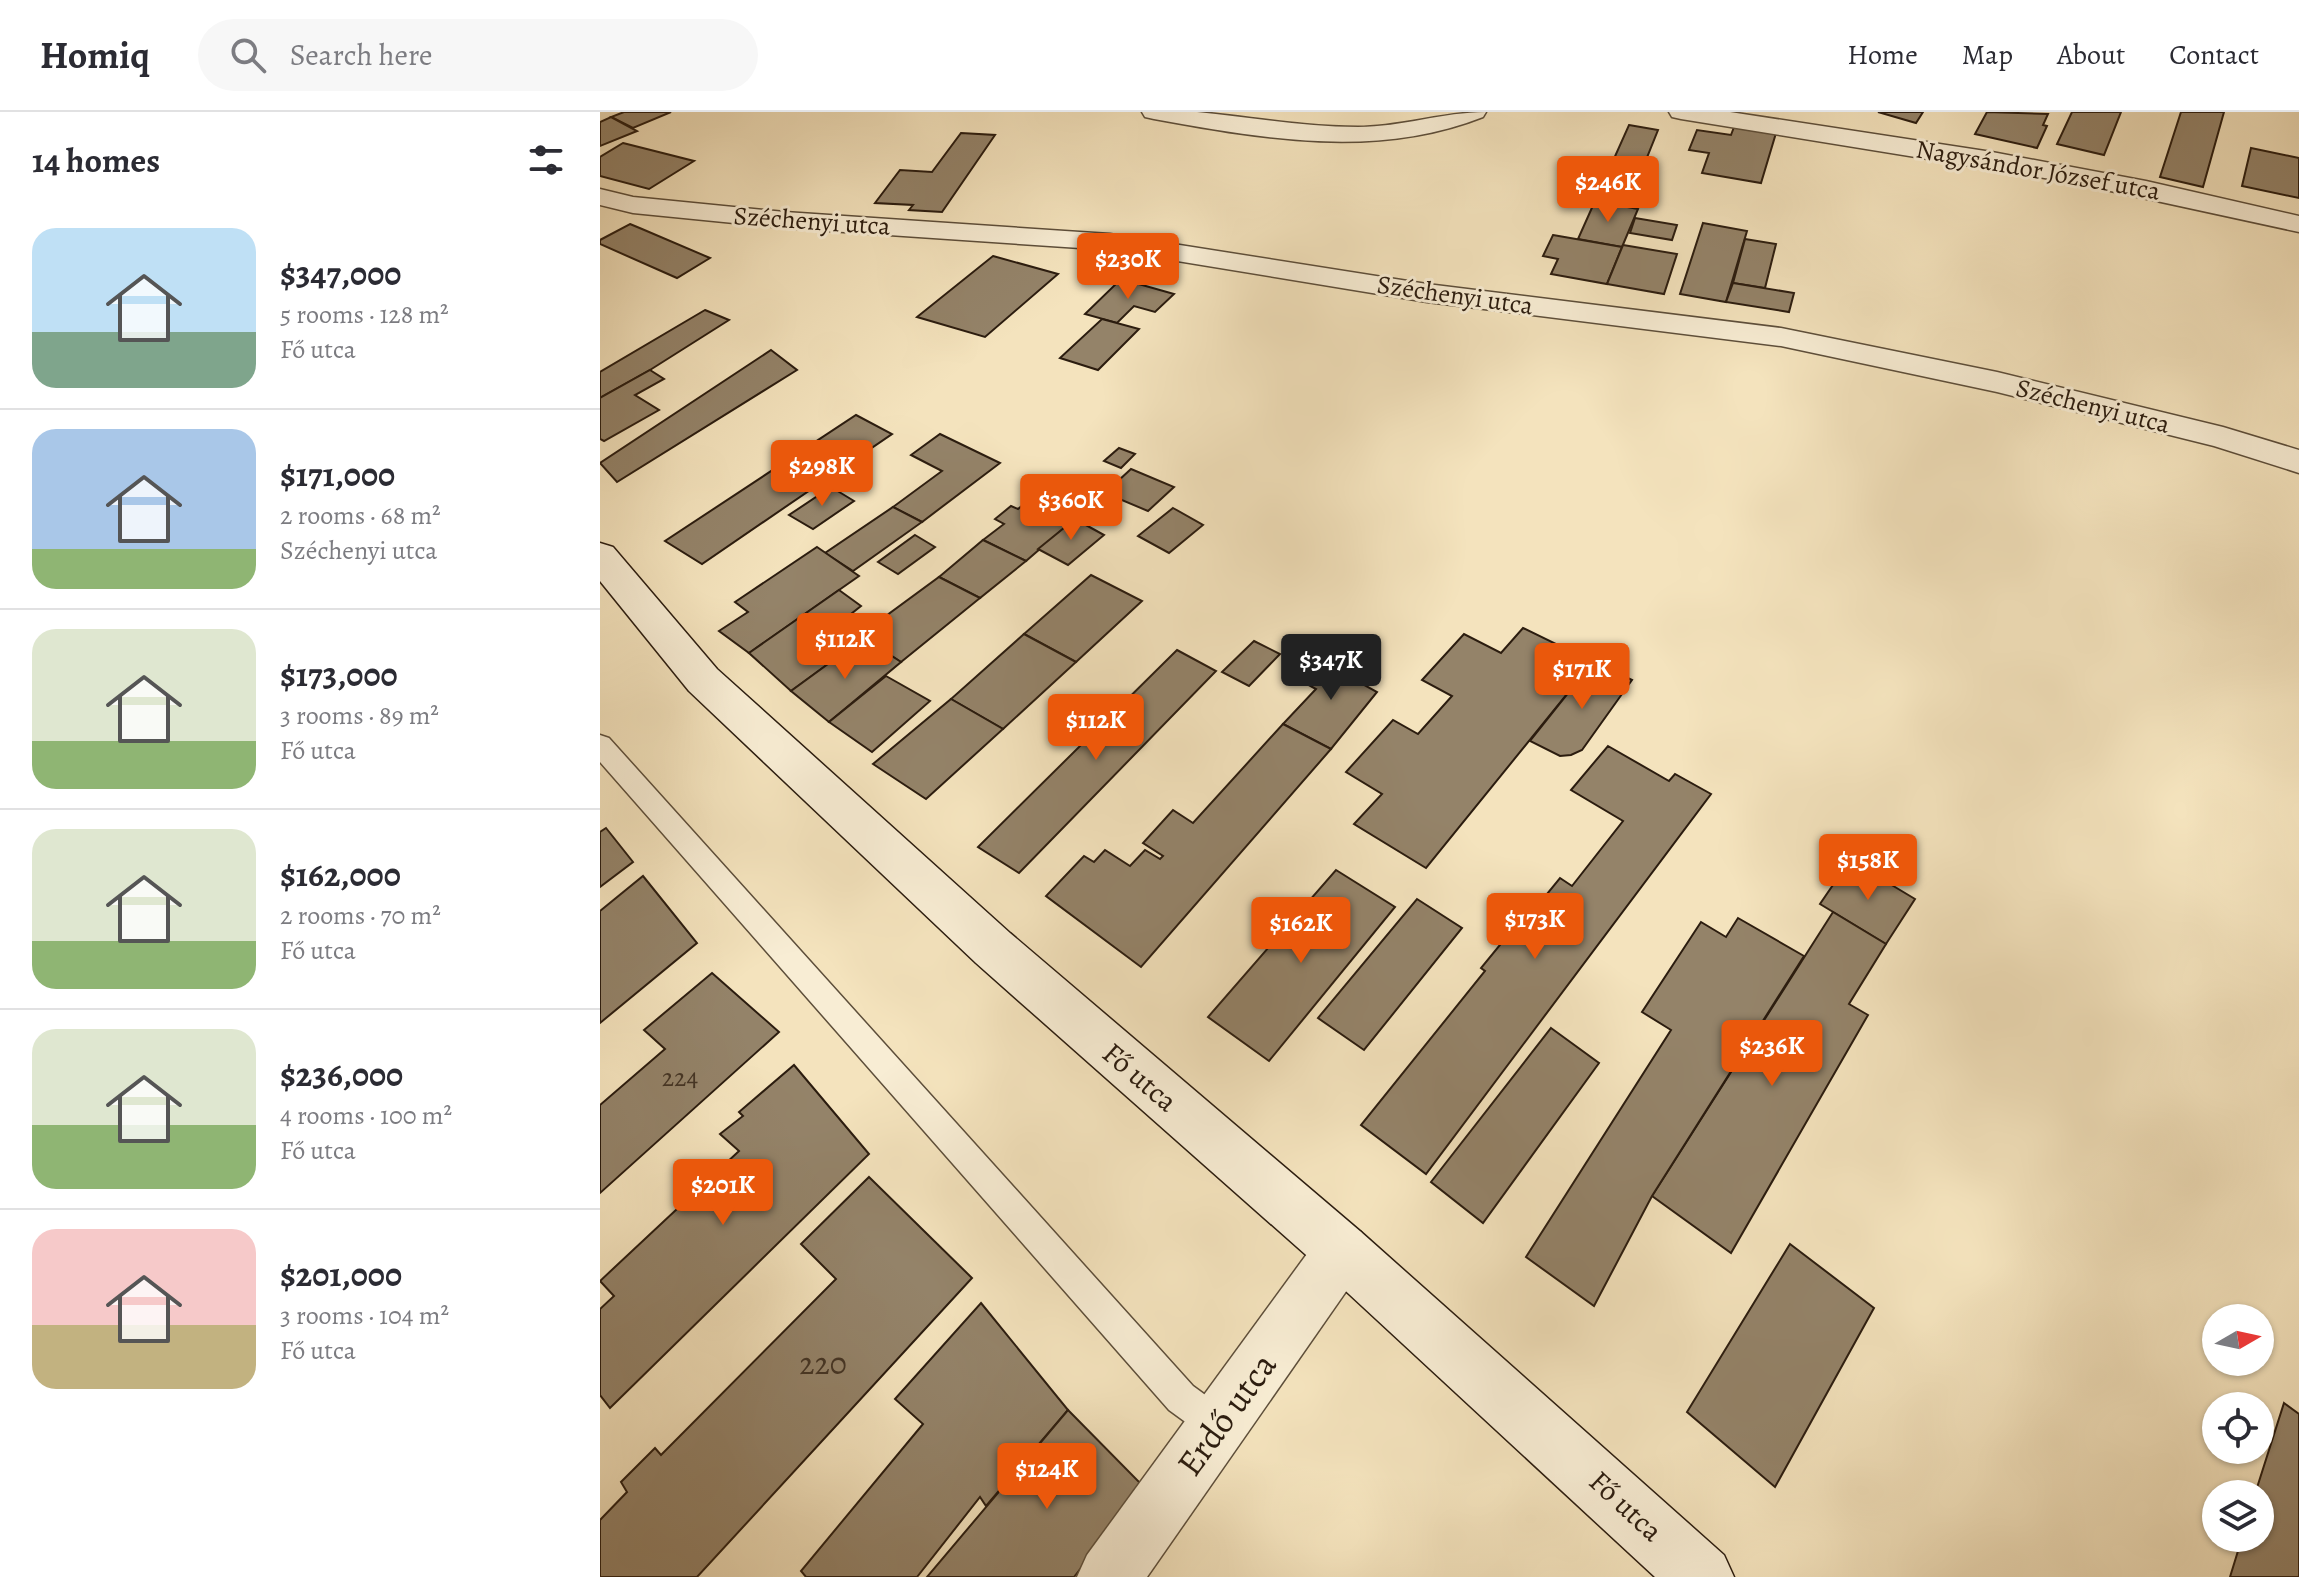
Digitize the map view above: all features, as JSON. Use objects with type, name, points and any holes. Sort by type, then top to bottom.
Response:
[{"type":"street","points":[[1154,112],[1206,121],[1351,136],[1405,133],[1450,125],[1474,112]]},
{"type":"street","name":"Nagysándor József utca","points":[[1681,112],[1994,160],[2211,201],[2299,224]]},
{"type":"street","name":"Széchenyi utca","points":[[600,197],[633,205],[785,220],[1110,242],[1427,293],[1781,337],[1997,382],[2223,438],[2299,462]]},
{"type":"street","name":"Fő utca","points":[[600,556],[703,680],[993,948],[1342,1251],[1702,1577]]},
{"type":"street","name":"Erdő utca","points":[[1109,1577],[1342,1251]]},
{"type":"lane","points":[[600,745],[1181,1398],[1218,1425]]},
{"type":"building","points":[[624,112],[671,112],[633,128],[611,117]]},
{"type":"building","points":[[1878,112],[1923,112],[1916,123]]},
{"type":"building","points":[[1987,112],[2048,114],[2043,125],[2047,126],[2037,148],[1975,134]]},
{"type":"building","points":[[2072,112],[2121,112],[2104,155],[2057,144]]},
{"type":"building","points":[[2181,112],[2224,112],[2203,187],[2160,177]]},
{"type":"building","points":[[611,117],[637,131],[600,146],[600,122]]},
{"type":"building","points":[[1629,125],[1658,130],[1627,207],[1595,201]]},
{"type":"building","points":[[1734,127],[1776,133],[1761,183],[1702,173],[1709,153],[1689,150],[1697,130],[1731,135]]},
{"type":"building","points":[[961,133],[995,135],[942,212],[909,210],[913,205],[875,203],[900,170],[932,172]]},
{"type":"building","points":[[623,143],[694,161],[649,189],[600,176],[600,157]]},
{"type":"building","points":[[2251,148],[2299,158],[2299,198],[2242,186]]},
{"type":"building","points":[[1595,201],[1638,209],[1622,247],[1578,239]]},
{"type":"building","points":[[1635,218],[1677,225],[1672,240],[1630,233]]},
{"type":"building","points":[[1703,223],[1747,231],[1726,302],[1680,294]]},
{"type":"building","points":[[630,224],[710,258],[677,278],[600,244],[600,240]]},
{"type":"building","points":[[1553,235],[1622,247],[1607,284],[1551,274],[1558,259],[1543,256]]},
{"type":"building","points":[[1745,239],[1776,244],[1765,288],[1733,283]]},
{"type":"building","points":[[1623,245],[1677,254],[1664,294],[1607,284]]},
{"type":"building","points":[[993,256],[1058,274],[985,337],[917,317]]},
{"type":"building","points":[[1121,279],[1174,294],[1155,312],[1134,306],[1117,323],[1085,314]]},
{"type":"building","points":[[1733,283],[1794,293],[1789,312],[1726,302]]},
{"type":"building","points":[[705,310],[729,320],[600,398],[600,372]]},
{"type":"building","points":[[1102,319],[1139,329],[1098,370],[1060,358]]},
{"type":"building","points":[[771,350],[797,370],[617,482],[600,463]]},
{"type":"building","points":[[650,370],[664,379],[635,395],[659,410],[604,441],[600,439],[600,398]]},
{"type":"building","points":[[856,415],[892,434],[702,564],[665,541]]},
{"type":"building","points":[[940,434],[1000,463],[922,522],[893,507],[942,471],[911,455]]},
{"type":"building","points":[[1119,448],[1135,454],[1121,468],[1104,461]]},
{"type":"building","points":[[1131,469],[1174,487],[1148,511],[1105,493]]},
{"type":"building","points":[[831,487],[854,501],[813,529],[789,515]]},
{"type":"building","points":[[1041,490],[1085,510],[1026,561],[983,540],[1004,524],[995,519],[1011,506],[1018,509]]},
{"type":"building","points":[[893,507],[922,522],[853,571],[825,553]]},
{"type":"building","points":[[1173,508],[1203,525],[1169,553],[1138,536]]},
{"type":"building","points":[[1075,519],[1104,535],[1068,565],[1038,549]]},
{"type":"building","points":[[915,535],[935,547],[898,574],[878,562]]},
{"type":"building","points":[[983,540],[1026,561],[980,598],[939,577]]},
{"type":"building","points":[[817,547],[859,576],[749,653],[719,631],[748,612],[735,602]]},
{"type":"building","points":[[1091,575],[1142,601],[1076,662],[1024,634]]},
{"type":"building","points":[[939,577],[980,598],[901,662],[860,635]]},
{"type":"building","points":[[839,590],[861,606],[851,614],[860,620],[824,645],[839,656],[791,691],[749,653]]},
{"type":"building","points":[[1523,628],[1593,662],[1426,868],[1354,824],[1382,794],[1346,772],[1393,720],[1418,734],[1452,696],[1422,680],[1464,634],[1501,653]]},
{"type":"building","points":[[1024,634],[1076,662],[1003,729],[951,699]]},
{"type":"building","points":[[1254,641],[1280,654],[1249,686],[1222,672]]},
{"type":"building","points":[[870,642],[901,662],[829,722],[791,691],[839,656],[846,660]]},
{"type":"building","points":[[1177,650],[1216,671],[1019,873],[978,847]]},
{"type":"building","points":[[1331,651],[1357,665],[1348,676],[1377,692],[1331,749],[1283,724],[1316,689],[1303,682]]},
{"type":"building","points":[[1593,662],[1632,680],[1582,750],[1560,756],[1530,741]]},
{"type":"building","points":[[886,676],[930,701],[872,752],[829,722]]},
{"type":"building","points":[[951,699],[1003,729],[926,799],[873,764]]},
{"type":"building","points":[[1283,724],[1331,749],[1141,967],[1046,896],[1084,856],[1094,862],[1105,850],[1130,866],[1145,850],[1160,859],[1163,856],[1143,843],[1173,810],[1193,823]]},
{"type":"building","points":[[1608,746],[1669,781],[1675,774],[1711,794],[1426,1174],[1361,1125],[1485,971],[1481,968],[1522,918],[1525,921],[1560,878],[1572,886],[1623,821],[1571,790]]},
{"type":"building","points":[[606,828],[633,862],[600,887],[600,832]]},
{"type":"building","points":[[1850,860],[1915,899],[1886,944],[1820,904]]},
{"type":"building","points":[[1336,870],[1395,907],[1269,1061],[1208,1017]]},
{"type":"building","points":[[643,876],[697,943],[600,1023],[600,911]]},
{"type":"building","points":[[1417,899],[1462,928],[1364,1050],[1318,1018]]},
{"type":"building","points":[[1833,912],[1886,944],[1849,1004],[1868,1015],[1731,1253],[1652,1196]]},
{"type":"building","points":[[1738,918],[1804,956],[1652,1196],[1594,1306],[1526,1257],[1671,1030],[1642,1012],[1701,922],[1726,937]]},
{"type":"building","points":[[712,973],[779,1032],[600,1193],[600,1105],[665,1049],[644,1030]]},
{"type":"building","points":[[1551,1028],[1599,1063],[1483,1223],[1431,1182]]},
{"type":"building","points":[[794,1065],[869,1154],[610,1408],[600,1395],[600,1309],[614,1296],[600,1281],[739,1151],[720,1134],[743,1116],[739,1112]]},
{"type":"building","points":[[869,1177],[972,1278],[697,1577],[600,1577],[600,1520],[627,1492],[621,1482],[655,1448],[661,1455],[836,1279],[801,1244]]},
{"type":"building","points":[[1790,1244],[1874,1308],[1775,1487],[1687,1412]]},
{"type":"building","points":[[981,1303],[1068,1410],[986,1506],[980,1497],[917,1577],[806,1577],[801,1571],[923,1424],[895,1399]]},
{"type":"building","points":[[2284,1403],[2299,1414],[2299,1577],[2230,1577],[2238,1552],[2274,1552],[2274,1480],[2259,1480],[2265,1464],[2274,1464],[2274,1434]]},
{"type":"building","points":[[1068,1410],[1144,1487],[1074,1577],[927,1577]]}]
